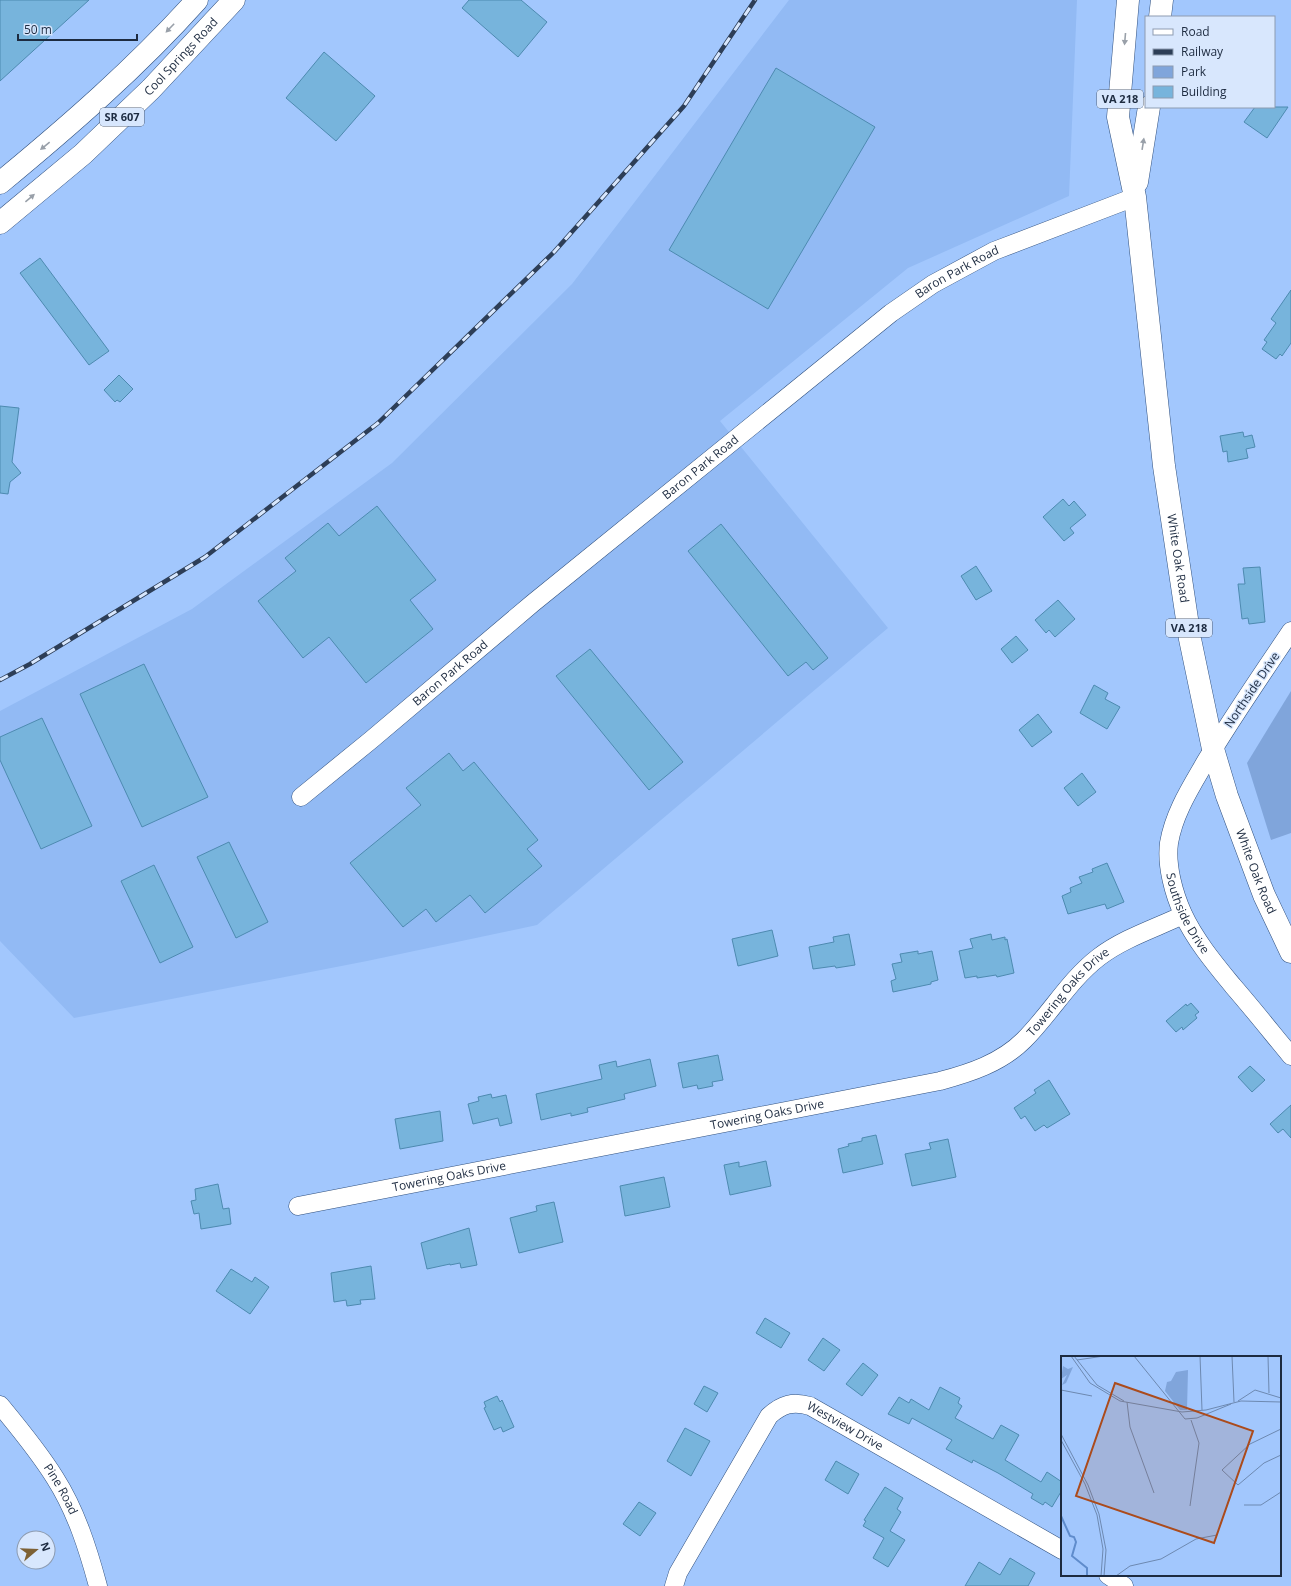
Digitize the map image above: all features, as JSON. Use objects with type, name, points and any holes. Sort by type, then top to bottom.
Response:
[{"type":"main road","name":"SR 607","points":[[0,183],[62,132],[149,51],[197,0]]},
{"type":"main road","name":"Cool Springs Road","points":[[0,223],[83,154],[151,89],[234,0]]},
{"type":"main road","name":"White Oak Road","points":[[1128,0],[1118,117],[1135,197],[1164,466],[1190,639],[1214,749],[1241,838],[1264,895],[1291,952]]},
{"type":"main road","points":[[1160,16],[1162,0]]},
{"type":"main road","name":"White Oak Road","points":[[1135,197],[1149,108]]},
{"type":"main road","points":[[62,132],[83,154]]},
{"type":"street","name":"Baron Park Road","points":[[301,797],[533,603],[891,313],[933,284],[994,251],[1135,197]]},
{"type":"street","name":"Northside Drive","points":[[1214,749],[1291,631]]},
{"type":"street","name":"Southside Drive","points":[[1214,749],[1184,798],[1174,823],[1169,844],[1171,874],[1175,892],[1183,915],[1195,936],[1220,970],[1291,1056]]},
{"type":"street","name":"Towering Oaks Drive","points":[[298,1206],[940,1082],[970,1073],[994,1062],[1023,1041],[1076,978],[1099,957],[1115,947],[1183,915]]},
{"type":"street","name":"Westview Drive","points":[[674,1586],[678,1573],[769,1416],[777,1408],[788,1404],[799,1403],[810,1406],[1061,1549]]},
{"type":"street","name":"Pine Road","points":[[0,1404],[36,1449],[56,1479],[73,1511],[86,1544],[98,1586]]},
{"type":"street","points":[[1109,1576],[1124,1586]]},
{"type":"shaded area","points":[[789,0],[1077,0],[1069,196],[908,268],[720,421],[888,628],[537,925],[367,961],[74,1018],[0,941],[0,711],[192,609],[392,463],[572,284]]},
{"type":"green space","points":[[1291,691],[1291,833],[1271,840],[1247,763]]},
{"type":"building","points":[[0,0],[89,0],[0,81]]},
{"type":"building","points":[[469,0],[521,0],[547,22],[518,57],[462,8]]},
{"type":"building","points":[[324,52],[375,96],[336,141],[286,98]]},
{"type":"building","points":[[776,68],[875,127],[768,309],[669,250]]},
{"type":"building","points":[[1288,107],[1267,138],[1244,122],[1254,108]]},
{"type":"building","points":[[40,258],[109,351],[89,365],[20,273]]},
{"type":"building","points":[[1291,290],[1291,343],[1282,356],[1280,354],[1276,359],[1262,349],[1267,342],[1264,340],[1276,323],[1271,319]]},
{"type":"building","points":[[119,375],[133,389],[120,402],[117,400],[115,402],[104,390]]},
{"type":"building","points":[[0,406],[19,408],[12,462],[21,473],[10,482],[8,494],[0,493]]},
{"type":"building","points":[[1243,432],[1244,437],[1252,435],[1255,447],[1246,449],[1248,458],[1228,462],[1227,451],[1223,452],[1220,436]]},
{"type":"building","points":[[1063,499],[1069,506],[1074,501],[1086,515],[1070,528],[1074,533],[1064,541],[1043,517]]},
{"type":"building","points":[[377,506],[436,580],[410,600],[433,629],[366,683],[329,637],[303,658],[258,601],[296,571],[285,558],[328,523],[339,536]]},
{"type":"building","points":[[721,524],[828,658],[813,670],[806,662],[788,676],[688,551]]},
{"type":"building","points":[[976,566],[992,591],[976,600],[961,576]]},
{"type":"building","points":[[1260,567],[1265,622],[1249,624],[1248,618],[1242,619],[1238,584],[1245,584],[1243,568]]},
{"type":"building","points":[[1058,600],[1075,619],[1055,637],[1049,630],[1046,633],[1035,620]]},
{"type":"building","points":[[1016,636],[1028,650],[1012,663],[1001,649]]},
{"type":"building","points":[[590,649],[683,762],[649,790],[556,676]]},
{"type":"building","points":[[144,664],[208,797],[142,827],[80,694]]},
{"type":"building","points":[[1094,685],[1108,693],[1105,699],[1120,707],[1107,729],[1080,713]]},
{"type":"building","points":[[1038,714],[1052,732],[1032,747],[1019,730]]},
{"type":"building","points":[[42,718],[92,826],[41,849],[0,760],[0,737]]},
{"type":"building","points":[[449,753],[463,771],[474,762],[538,840],[527,849],[542,866],[485,913],[470,895],[436,922],[426,909],[403,927],[350,863],[421,805],[406,788]]},
{"type":"building","points":[[1082,773],[1096,792],[1078,806],[1064,788]]},
{"type":"building","points":[[229,842],[268,922],[236,938],[197,857]]},
{"type":"building","points":[[1107,863],[1124,902],[1107,909],[1105,904],[1068,914],[1062,896],[1071,892],[1070,888],[1082,883],[1079,877],[1093,872],[1092,869]]},
{"type":"building","points":[[154,865],[193,947],[160,963],[121,881]]},
{"type":"building","points":[[772,930],[778,956],[738,966],[732,939]]},
{"type":"building","points":[[849,934],[855,965],[813,969],[809,947],[834,942],[833,937]]},
{"type":"building","points":[[991,934],[992,940],[1005,937],[1005,940],[1007,939],[1014,973],[997,977],[996,975],[965,978],[959,951],[973,948],[970,939]]},
{"type":"building","points":[[918,951],[918,954],[932,951],[938,980],[931,982],[931,984],[893,992],[891,981],[896,979],[892,964],[902,962],[900,954]]},
{"type":"building","points":[[1191,1003],[1199,1012],[1195,1015],[1197,1018],[1183,1030],[1182,1027],[1176,1032],[1166,1021],[1186,1004],[1187,1006]]},
{"type":"building","points":[[718,1055],[723,1080],[712,1082],[713,1086],[698,1089],[697,1085],[683,1088],[678,1063]]},
{"type":"building","points":[[650,1059],[656,1086],[624,1094],[625,1099],[587,1108],[588,1112],[571,1116],[571,1113],[541,1120],[536,1094],[602,1079],[599,1065],[616,1061],[617,1067]]},
{"type":"building","points":[[1250,1066],[1265,1080],[1252,1092],[1238,1077]]},
{"type":"building","points":[[1049,1080],[1070,1114],[1047,1128],[1044,1125],[1035,1131],[1025,1116],[1021,1119],[1014,1108],[1036,1093],[1034,1090]]},
{"type":"building","points":[[491,1094],[492,1098],[506,1095],[512,1123],[500,1126],[498,1118],[473,1124],[468,1104],[479,1101],[478,1097]]},
{"type":"building","points":[[1291,1105],[1291,1138],[1283,1129],[1278,1133],[1270,1124]]},
{"type":"building","points":[[440,1111],[443,1141],[400,1149],[395,1119]]},
{"type":"building","points":[[876,1135],[883,1164],[843,1173],[838,1149],[849,1146],[848,1144],[862,1141],[862,1138]]},
{"type":"building","points":[[948,1139],[956,1177],[912,1186],[905,1154],[931,1149],[929,1143]]},
{"type":"building","points":[[766,1161],[771,1186],[730,1195],[724,1165],[739,1162],[739,1167]]},
{"type":"building","points":[[664,1177],[670,1207],[625,1216],[620,1186]]},
{"type":"building","points":[[218,1184],[223,1209],[229,1208],[231,1224],[201,1229],[199,1213],[194,1214],[191,1201],[196,1200],[195,1189]]},
{"type":"building","points":[[554,1202],[563,1242],[519,1253],[510,1218],[537,1211],[536,1206]]},
{"type":"building","points":[[469,1228],[477,1265],[461,1268],[460,1263],[427,1269],[421,1243]]},
{"type":"building","points":[[371,1266],[375,1299],[360,1300],[361,1304],[347,1306],[346,1300],[334,1302],[331,1273]]},
{"type":"building","points":[[231,1269],[252,1282],[255,1277],[269,1287],[250,1314],[216,1291]]},
{"type":"building","points":[[765,1318],[790,1333],[781,1348],[756,1333]]},
{"type":"building","points":[[823,1338],[840,1350],[824,1371],[808,1360]]},
{"type":"building","points":[[863,1363],[878,1375],[862,1396],[846,1384]]},
{"type":"building","points":[[704,1386],[718,1393],[707,1412],[694,1404]]},
{"type":"building","points":[[940,1387],[960,1398],[958,1403],[962,1406],[955,1418],[993,1439],[1001,1425],[1019,1435],[1005,1460],[1041,1482],[1047,1472],[1061,1481],[1061,1492],[1052,1507],[1045,1502],[1043,1505],[1031,1498],[1033,1494],[998,1473],[973,1460],[972,1463],[946,1449],[952,1440],[912,1418],[909,1424],[888,1414],[899,1397],[909,1403],[911,1399],[929,1410]]},
{"type":"building","points":[[497,1396],[500,1402],[502,1400],[514,1427],[503,1432],[501,1427],[494,1430],[484,1408],[486,1407],[484,1402]]},
{"type":"building","points":[[685,1428],[710,1441],[691,1476],[667,1461]]},
{"type":"building","points":[[836,1461],[859,1474],[848,1494],[825,1480]]},
{"type":"building","points":[[885,1487],[903,1498],[897,1509],[901,1512],[890,1531],[905,1540],[888,1567],[873,1558],[884,1538],[863,1526],[866,1521],[864,1520]]},
{"type":"building","points":[[639,1502],[656,1513],[640,1536],[623,1524]]},
{"type":"building","points":[[1010,1558],[1035,1573],[1028,1586],[965,1586],[979,1562],[1000,1575]]},
{"type":"railway","points":[[0,680],[30,664],[205,557],[378,423],[554,252],[684,106],[755,0]]}]
